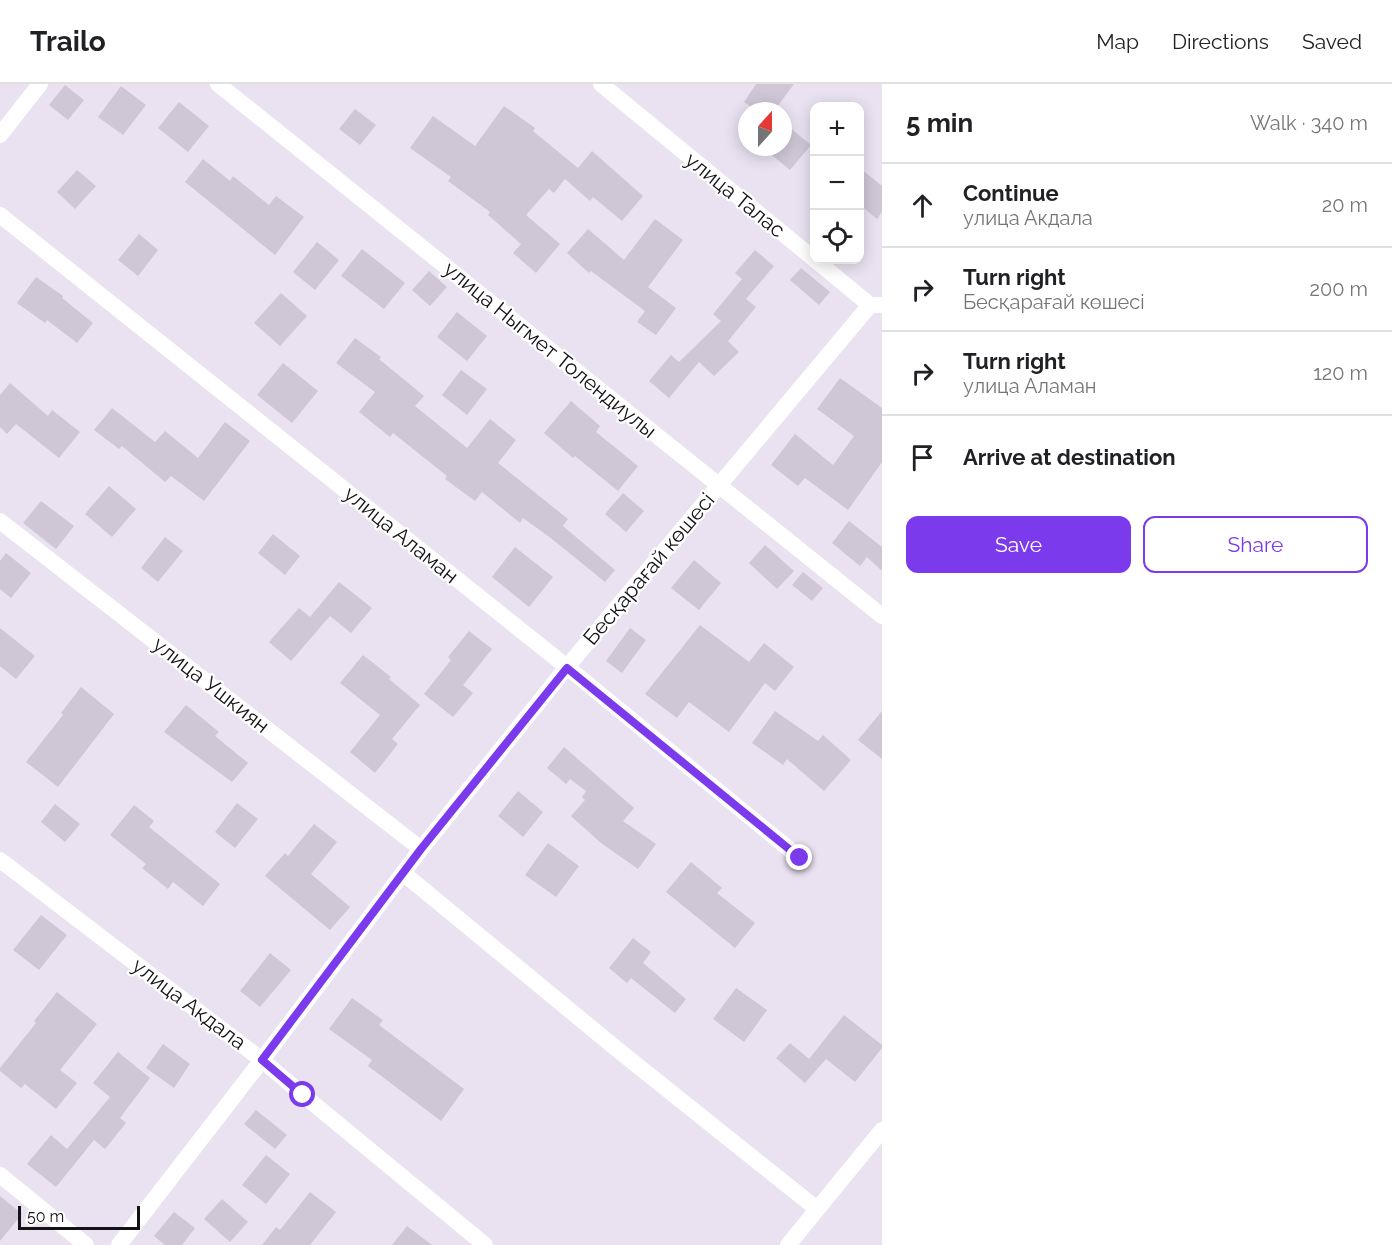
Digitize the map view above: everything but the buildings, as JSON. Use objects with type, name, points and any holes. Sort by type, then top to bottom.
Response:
[{"type":"street","points":[[0,135],[40,84]]},
{"type":"street","name":"улица Ныгмет Толендиулы","points":[[218,84],[882,616]]},
{"type":"street","name":"улица Талас","points":[[601,84],[876,305]]},
{"type":"street","name":"улица Аламан","points":[[0,214],[567,668],[800,858]]},
{"type":"street","name":"Бесқарағай көшесі","points":[[119,1245],[421,849],[718,486],[876,305]]},
{"type":"street","name":"улица Ушкиян","points":[[0,521],[421,849]]},
{"type":"street","name":"улица Акдала","points":[[0,860],[262,1060],[485,1245]]},
{"type":"street","points":[[403,873],[618,1050],[817,1209]]},
{"type":"street","points":[[788,1245],[882,1130]]},
{"type":"street","points":[[0,1175],[86,1245]]},
{"type":"route","points":[[303,1095],[262,1060],[421,849],[567,668],[800,858]]}]
